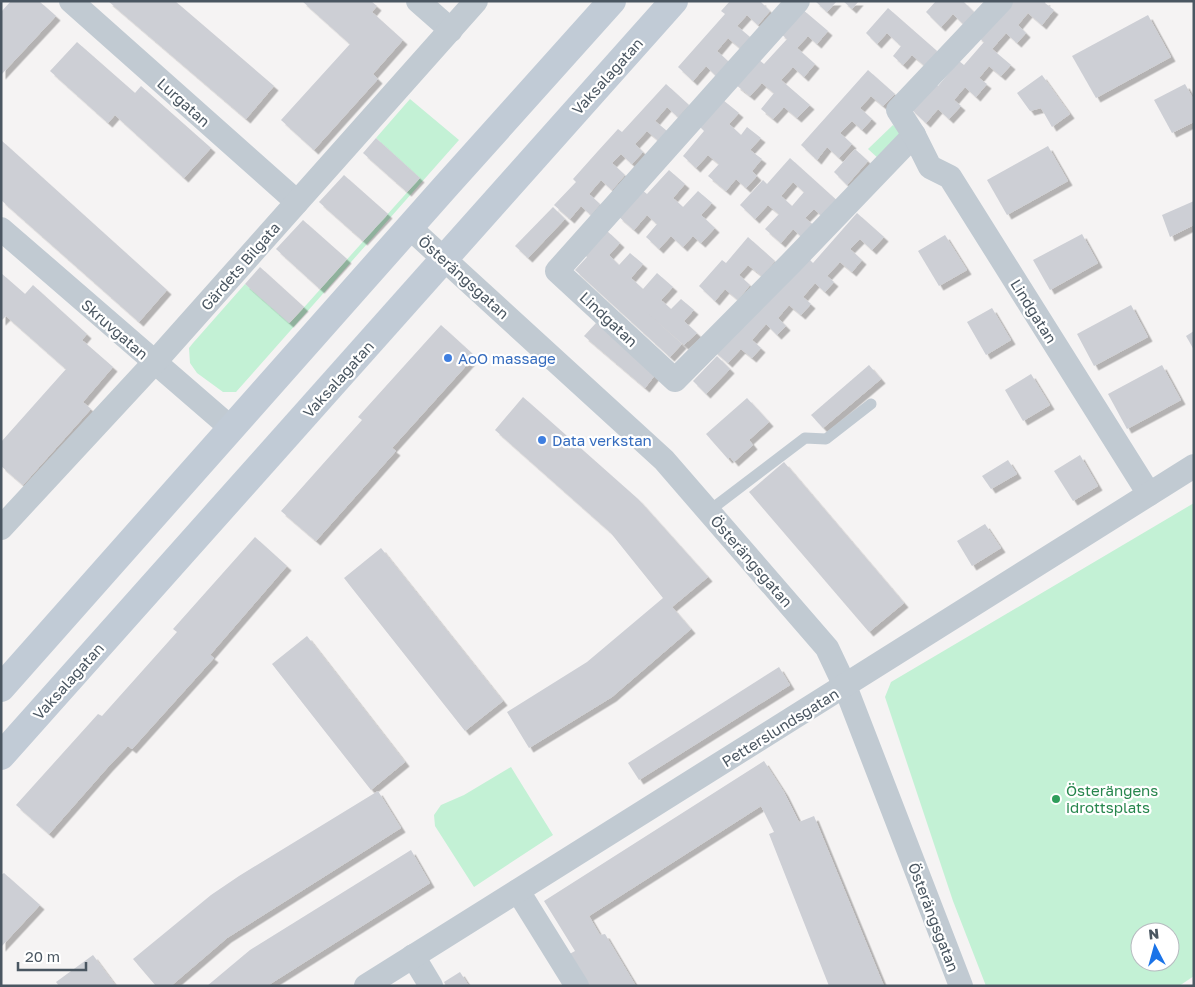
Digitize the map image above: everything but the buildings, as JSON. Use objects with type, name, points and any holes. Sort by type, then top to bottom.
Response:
[{"type":"main road","points":[[1,688],[612,1]]},
{"type":"main road","name":"Vaksalagatan","points":[[1,756],[674,1]]},
{"type":"street","name":"Lurgatan","points":[[71,1],[297,202]]},
{"type":"street","points":[[418,1],[451,30]]},
{"type":"street","name":"Gärdets Bilgata","points":[[2,527],[154,363],[476,1]]},
{"type":"street","name":"Lindgatan","points":[[798,1],[557,271],[675,380],[799,256],[914,135]]},
{"type":"street","name":"Lindgatan","points":[[1001,1],[898,110],[914,135],[930,167],[950,177],[1149,494]]},
{"type":"street","name":"Österängsgatan","points":[[409,227],[664,460],[827,648],[845,686],[961,986]]},
{"type":"street","name":"Skruvgatan","points":[[1,229],[231,428]]},
{"type":"street","name":"Petterslundsgatan","points":[[366,986],[1194,466]]},
{"type":"street","points":[[518,891],[577,986]]},
{"type":"street","points":[[413,956],[431,986]]},
{"type":"lane","points":[[708,511],[804,438],[826,439],[871,404]]},
{"type":"green space","points":[[410,99],[459,140],[236,392],[223,392],[197,373],[190,363],[189,348],[245,284],[290,323],[420,178],[376,138]]},
{"type":"green space","points":[[893,125],[905,136],[880,160],[868,149]]},
{"type":"green space","name":"Österängens idrottsplats","points":[[1194,503],[1194,976],[1179,986],[986,986],[953,901],[885,697],[891,682]]},
{"type":"green space","points":[[511,767],[553,835],[474,887],[435,826],[434,815],[441,805],[464,795]]},
{"type":"place","name":"AoO massage","points":[[448,358]]},
{"type":"place","name":"Data verkstan","points":[[542,440]]},
{"type":"place","name":"Österängens idrottsplats","points":[[1056,799]]}]
